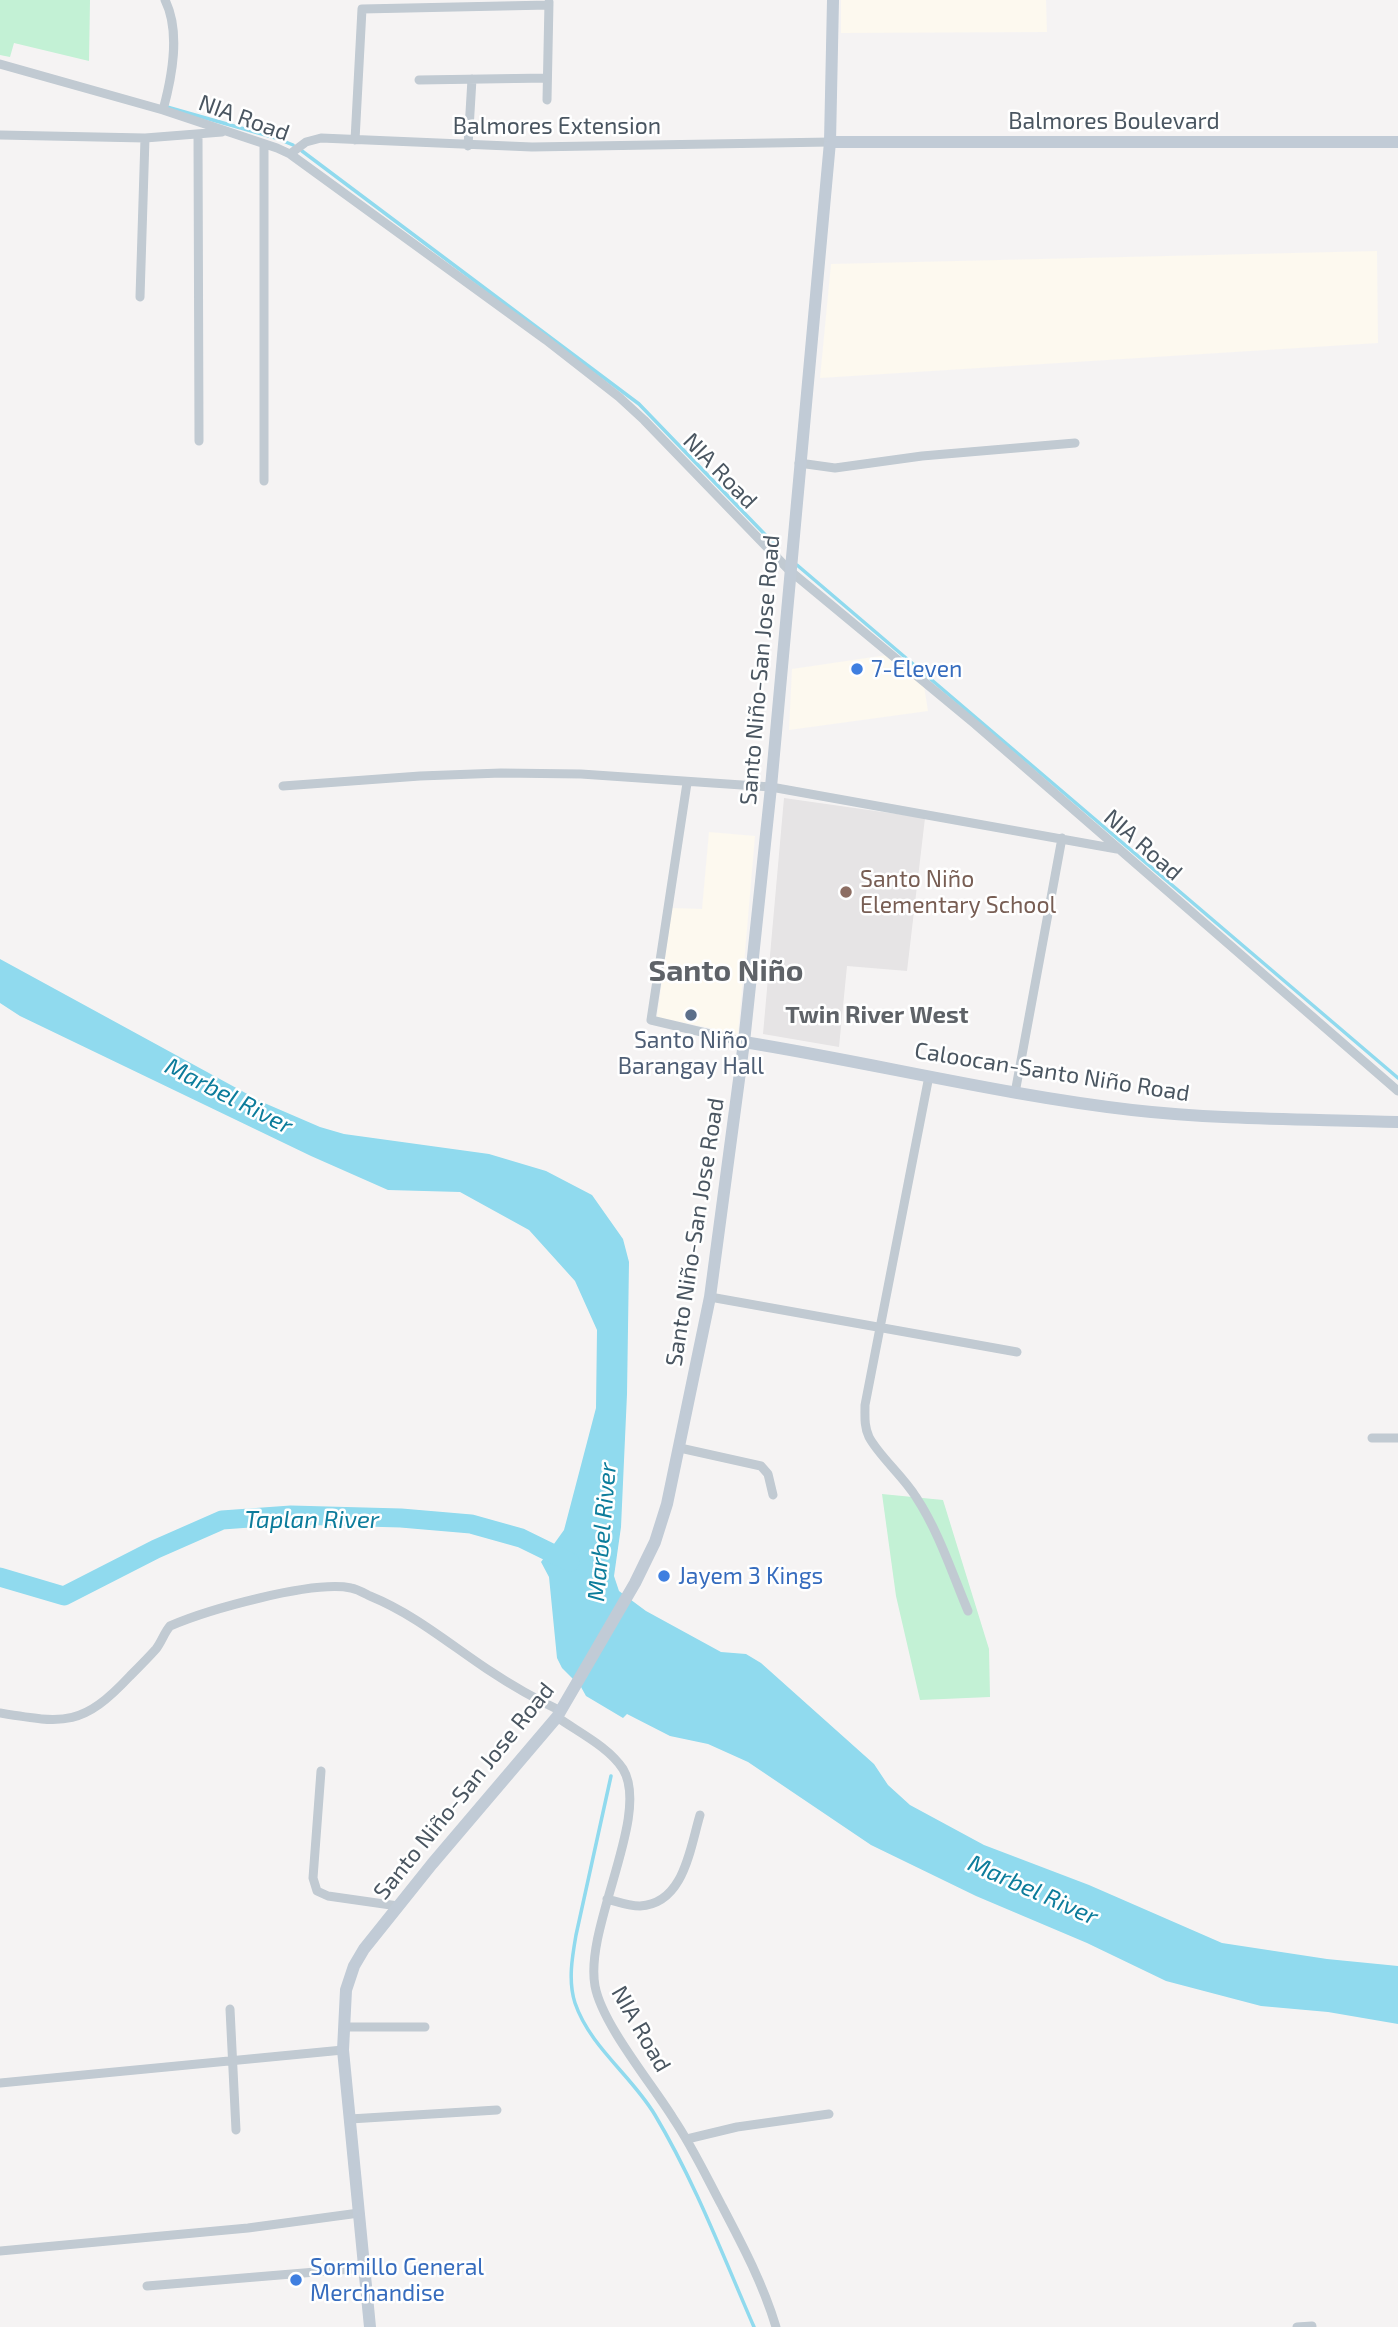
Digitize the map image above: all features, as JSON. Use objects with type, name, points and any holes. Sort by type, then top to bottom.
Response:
[{"type":"main road","name":"Santo Niño-San Jose Road","points":[[370,2327],[344,2050],[346,1990],[354,1966],[364,1949],[559,1714],[635,1583],[662,1523],[710,1297],[744,1042],[771,787],[830,142],[832,0]]},
{"type":"main road","name":"Balmores Boulevard","points":[[830,142],[1398,142]]},
{"type":"main road","name":"Caloocan-Santo Niño Road","points":[[744,1042],[1015,1093],[1179,1114],[1398,1122]]},
{"type":"street","points":[[163,110],[173,54],[172,22],[166,0]]},
{"type":"street","points":[[355,140],[362,9],[549,3],[547,100]]},
{"type":"street","name":"NIA Road","points":[[0,64],[163,110],[290,154],[546,340],[644,420],[789,570],[975,724],[1398,1091]]},
{"type":"street","points":[[419,80],[548,78]]},
{"type":"street","points":[[468,146],[472,79]]},
{"type":"street","points":[[0,135],[145,138],[224,132]]},
{"type":"street","points":[[198,135],[199,441]]},
{"type":"street","points":[[139,297],[145,138]]},
{"type":"street","name":"Balmores Extension","points":[[290,154],[313,139],[468,146],[602,147],[830,142]]},
{"type":"street","points":[[264,144],[264,481]]},
{"type":"street","points":[[799,463],[835,468],[922,456],[1075,443]]},
{"type":"street","points":[[283,786],[501,773],[581,774],[771,787],[1118,849]]},
{"type":"street","points":[[688,783],[651,1020],[744,1042]]},
{"type":"street","points":[[1015,1093],[1062,838]]},
{"type":"street","points":[[929,1076],[865,1405],[864,1424],[870,1438],[902,1476],[934,1528],[968,1611]]},
{"type":"street","points":[[710,1297],[1017,1352]]},
{"type":"street","points":[[1372,1438],[1398,1438]]},
{"type":"street","points":[[680,1448],[761,1466],[768,1474],[773,1494]]},
{"type":"street","name":"NIA Road","points":[[0,1713],[44,1720],[83,1716],[121,1687],[158,1646],[170,1626],[218,1610],[321,1586],[351,1588],[389,1604],[559,1714],[609,1754],[625,1772],[631,1798],[593,1956],[595,1990],[621,2040],[687,2139],[760,2280],[776,2327]]},
{"type":"street","points":[[321,1771],[313,1878],[317,1891],[328,1896],[398,1906]]},
{"type":"street","points":[[607,1899],[640,1906],[657,1902],[670,1893],[681,1878],[700,1815]]},
{"type":"street","points":[[230,2009],[236,2130]]},
{"type":"street","points":[[344,2027],[425,2026]]},
{"type":"street","points":[[0,2083],[344,2050]]},
{"type":"street","points":[[350,2119],[497,2110]]},
{"type":"street","points":[[687,2139],[747,2126],[829,2114]]},
{"type":"street","points":[[0,2251],[260,2227],[359,2213]]},
{"type":"street","points":[[147,2286],[364,2268]]},
{"type":"street","points":[[1297,2327],[1312,2326]]},
{"type":"shaded area","points":[[841,0],[1046,0],[1047,32],[841,33]]},
{"type":"shaded area","points":[[1377,251],[1378,343],[820,378],[831,264]]},
{"type":"shaded area","points":[[887,655],[924,686],[928,711],[789,730],[792,669]]},
{"type":"shaded area","name":"Santo Niño Elementary School","points":[[784,798],[925,818],[907,971],[847,966],[839,1047],[763,1034]]},
{"type":"shaded area","points":[[709,832],[755,836],[738,1034],[657,1017],[672,908],[702,909]]},
{"type":"green space","points":[[0,0],[90,0],[89,61],[14,43],[10,57],[0,55]]},
{"type":"green space","points":[[882,1494],[943,1500],[989,1649],[990,1697],[920,1700],[896,1596]]},
{"type":"water","name":"Marbel River","points":[[0,959],[262,1102],[320,1127],[344,1134],[489,1154],[546,1171],[592,1195],[623,1239],[629,1262],[621,1527],[614,1576],[619,1591],[646,1611],[721,1652],[746,1654],[761,1663],[874,1764],[888,1785],[910,1805],[984,1845],[1089,1885],[1222,1943],[1327,1959],[1398,1966],[1398,2024],[1328,2012],[1261,2006],[1166,1981],[1087,1943],[976,1896],[871,1845],[748,1762],[708,1744],[670,1736],[627,1714],[623,1718],[586,1696],[557,1658],[549,1577],[541,1562],[564,1530],[596,1408],[597,1330],[575,1281],[529,1230],[460,1192],[388,1190],[311,1156],[20,1016],[0,1003]]},
{"type":"waterway","points":[[167,107],[293,145]]},
{"type":"waterway","points":[[302,151],[639,404],[778,548]]},
{"type":"waterway","points":[[797,565],[1398,1078]]},
{"type":"waterway","name":"Taplan River","points":[[0,1577],[64,1596],[156,1549],[222,1520],[291,1515],[401,1518],[471,1524],[521,1538],[570,1562]]},
{"type":"waterway","points":[[611,1776],[572,1961],[571,1978],[575,2003],[591,2034],[646,2101],[669,2140],[708,2220],[754,2327]]},
{"type":"place","name":"7-Eleven","points":[[857,669]]},
{"type":"place","name":"Santo Niño Elementary School","points":[[846,892]]},
{"type":"place","name":"Santo Niño Barangay Hall","points":[[691,1015]]},
{"type":"place","name":"Jayem 3 Kings","points":[[664,1576]]},
{"type":"place","name":"Sormillo General Merchandise","points":[[296,2280]]},
{"type":"district","name":"Santo Niño","points":[[726,971]]},
{"type":"district","name":"Twin River West","points":[[877,1015]]}]
